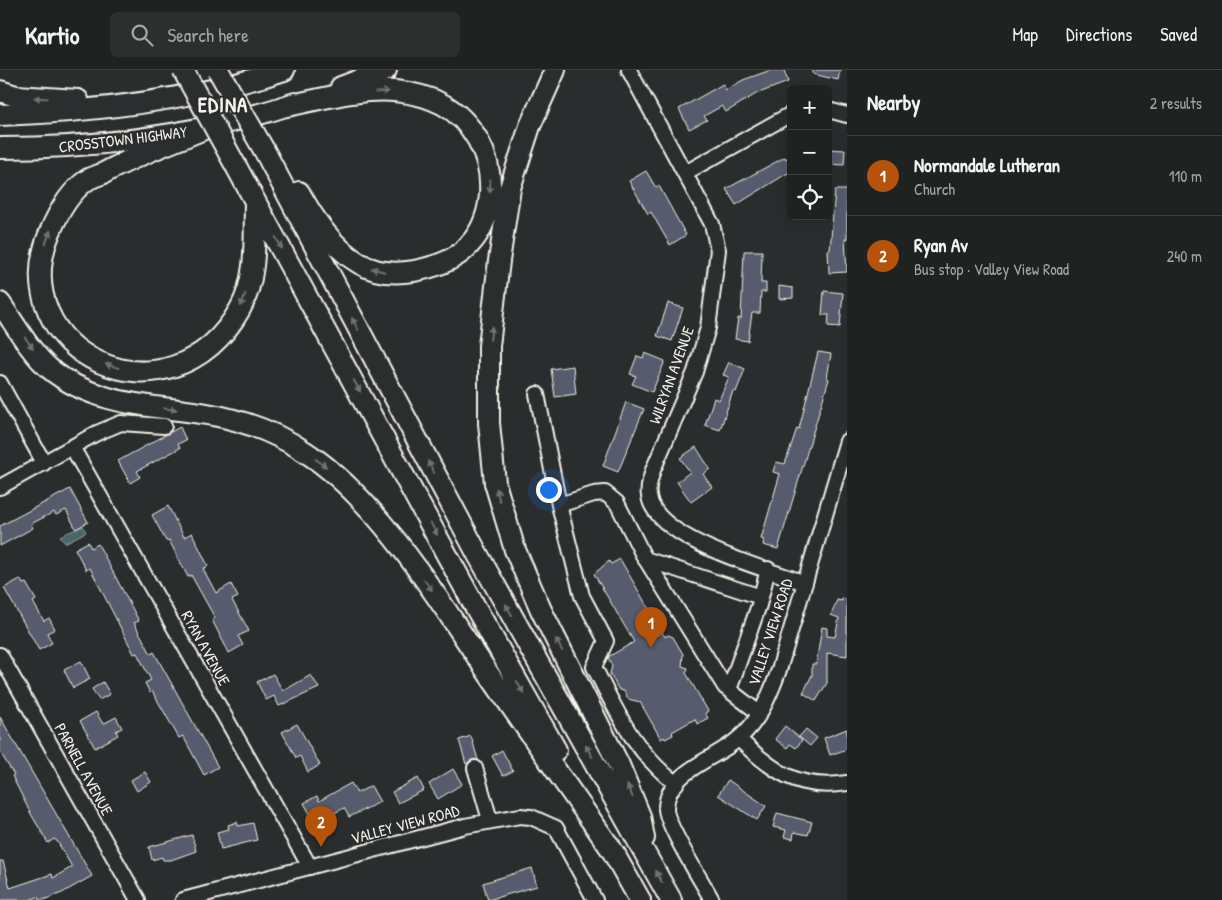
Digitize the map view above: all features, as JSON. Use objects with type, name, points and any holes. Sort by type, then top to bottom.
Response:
[{"type":"highway","points":[[183,70],[473,603],[640,900]]},
{"type":"highway","points":[[218,70],[264,150],[478,555],[671,900]]},
{"type":"highway","points":[[208,90],[252,70]]},
{"type":"highway","name":"CROSSTOWN HIGHWAY","points":[[0,115],[61,112],[142,103],[208,90],[284,70]]},
{"type":"highway","name":"CROSSTOWN HIGHWAY","points":[[0,148],[43,148],[103,143],[204,129],[282,107],[386,70]]},
{"type":"highway","points":[[555,70],[530,126],[510,188],[490,346],[489,423],[495,483],[509,534],[520,562],[619,765],[640,816],[647,855]]},
{"type":"highway","points":[[264,150],[296,186],[308,209],[335,245],[360,264],[379,270],[407,272],[425,269],[446,261],[463,250],[482,224],[488,206],[491,181],[487,159],[465,120],[438,100],[384,91],[337,96],[282,107]]},
{"type":"highway","points":[[0,92],[16,96],[142,103]]},
{"type":"highway","points":[[204,129],[142,154],[87,180],[65,204],[47,238],[42,264],[42,281],[46,299],[59,328],[78,351],[118,369],[159,372],[191,360],[219,338],[243,303],[253,268],[255,200]]},
{"type":"highway","points":[[0,303],[46,365],[70,382],[117,401],[214,415],[260,428],[294,445],[332,471],[399,546],[442,603],[616,856]]},
{"type":"street","name":"WILRYAN AVENUE","points":[[629,70],[712,224],[718,250],[708,328],[702,351],[649,482],[649,496],[653,509],[679,533],[698,544],[804,583]]},
{"type":"street","points":[[832,111],[847,115]]},
{"type":"street","points":[[685,173],[787,116]]},
{"type":"street","points":[[0,383],[44,463]]},
{"type":"street","points":[[537,394],[559,505],[582,596],[606,641],[594,667],[631,737],[672,789],[665,809],[674,831],[712,900]]},
{"type":"street","points":[[0,487],[97,433],[121,423],[164,426]]},
{"type":"street","name":"RYAN AVENUE","points":[[72,447],[310,867]]},
{"type":"street","name":"VALLEY VIEW ROAD","points":[[672,789],[692,768],[739,739],[759,713],[769,696],[779,670],[846,450]]},
{"type":"street","points":[[559,505],[594,494],[605,493],[617,503],[645,559],[729,690],[759,713]]},
{"type":"street","points":[[645,559],[761,597]]},
{"type":"street","points":[[729,690],[761,597],[768,569]]},
{"type":"street","name":"PARNELL AVENUE","points":[[0,655],[138,900]]},
{"type":"street","points":[[739,739],[773,770],[792,779],[813,784],[847,782]]},
{"type":"street","points":[[475,768],[490,820]]},
{"type":"street","name":"VALLEY VIEW ROAD","points":[[183,900],[490,820],[526,816],[556,828],[594,900]]},
{"type":"water","points":[[83,526],[86,532],[65,543],[60,536]]},
{"type":"building","points":[[771,70],[784,70],[788,82],[756,94],[726,112],[722,106],[704,116],[707,120],[689,129],[679,109],[723,84],[726,90],[743,80]]},
{"type":"building","points":[[813,70],[840,70],[838,80],[813,74]]},
{"type":"building","points":[[832,149],[845,150],[844,165],[832,164]]},
{"type":"building","points":[[785,157],[787,173],[736,205],[726,189]]},
{"type":"building","points":[[646,171],[656,188],[659,186],[686,235],[670,245],[651,212],[648,214],[629,181]]},
{"type":"building","points":[[835,190],[847,190],[847,239],[845,239],[847,272],[829,273],[828,250],[830,250]]},
{"type":"building","points":[[744,251],[762,251],[761,283],[766,283],[766,292],[761,292],[760,313],[752,313],[748,341],[735,339],[738,318],[741,319]]},
{"type":"building","points":[[779,286],[793,288],[793,298],[779,299]]},
{"type":"building","points":[[824,291],[843,293],[840,327],[828,326],[829,315],[822,315]]},
{"type":"building","points":[[668,303],[683,308],[672,341],[657,336]]},
{"type":"building","points":[[818,352],[831,354],[827,378],[829,379],[778,549],[763,545],[764,540],[761,539],[780,474],[773,472],[776,462],[785,464],[797,428],[799,429]]},
{"type":"building","points":[[645,353],[665,361],[652,392],[632,384],[636,376],[630,374],[637,356],[643,358]]},
{"type":"building","points":[[729,362],[745,369],[736,392],[733,391],[720,430],[705,425],[714,398],[719,400],[729,377],[723,375]]},
{"type":"building","points":[[573,366],[576,394],[555,397],[551,369]]},
{"type":"building","points":[[626,402],[644,409],[618,472],[603,466]]},
{"type":"building","points":[[180,427],[186,440],[178,444],[180,448],[137,471],[140,477],[130,483],[118,461]]},
{"type":"building","points":[[696,447],[710,469],[703,474],[712,487],[691,502],[677,482],[690,472],[680,458]]},
{"type":"building","points":[[70,489],[88,522],[76,529],[66,510],[56,515],[54,512],[31,524],[33,528],[0,546],[0,526]]},
{"type":"building","points":[[168,506],[184,537],[192,533],[208,566],[203,569],[216,593],[231,584],[238,597],[232,600],[249,631],[238,636],[243,645],[229,653],[212,620],[215,618],[191,575],[188,577],[169,540],[166,541],[152,515]]},
{"type":"building","points":[[88,542],[91,548],[98,544],[139,621],[134,623],[151,654],[154,652],[218,767],[204,775],[183,736],[179,738],[152,691],[150,693],[145,683],[151,680],[137,653],[134,654],[90,568],[86,570],[75,549]]},
{"type":"building","points":[[620,559],[665,637],[668,635],[673,637],[683,654],[682,666],[688,668],[686,673],[708,711],[705,713],[708,718],[697,724],[695,719],[672,732],[673,735],[665,739],[664,737],[661,739],[640,702],[628,699],[624,691],[619,690],[610,674],[612,666],[608,657],[634,642],[594,574],[609,561],[611,564]]},
{"type":"building","points":[[20,579],[23,584],[26,583],[36,600],[33,602],[44,621],[49,618],[55,629],[47,633],[52,643],[39,650],[4,588]]},
{"type":"building","points":[[842,598],[847,599],[847,656],[827,653],[827,683],[816,701],[803,693],[812,675],[812,664],[816,664],[822,627],[827,628],[827,636],[835,637],[839,618],[831,615],[837,600],[842,601]]},
{"type":"building","points":[[81,661],[90,679],[73,688],[64,670]]},
{"type":"building","points":[[273,674],[283,691],[311,675],[319,688],[279,706],[274,696],[266,700],[257,682]]},
{"type":"building","points":[[103,682],[110,694],[99,700],[92,689]]},
{"type":"building","points":[[96,712],[103,724],[116,717],[122,728],[116,731],[118,735],[95,748],[80,721]]},
{"type":"building","points":[[0,717],[92,876],[62,893],[43,900],[39,900],[38,897],[29,900],[0,900],[0,861],[3,861],[10,888],[52,874],[53,878],[72,867],[57,841],[54,839],[48,843],[12,776],[14,775],[0,752]]},
{"type":"building","points":[[297,724],[320,765],[308,772],[300,756],[296,758],[282,732]]},
{"type":"building","points":[[785,726],[802,740],[796,748],[790,744],[787,748],[775,739]]},
{"type":"building","points":[[806,729],[817,738],[810,746],[799,737]]},
{"type":"building","points":[[847,729],[847,749],[830,755],[824,738]]},
{"type":"building","points":[[471,736],[478,760],[472,760],[466,764],[459,740]]},
{"type":"building","points":[[502,750],[513,771],[503,776],[492,756]]},
{"type":"building","points":[[453,769],[462,784],[438,799],[429,784]]},
{"type":"building","points":[[145,772],[151,782],[137,791],[131,780]]},
{"type":"building","points":[[418,778],[424,790],[398,803],[392,792]]},
{"type":"building","points":[[728,780],[766,806],[757,820],[718,795]]},
{"type":"building","points":[[351,783],[357,793],[371,786],[380,802],[349,817],[344,808],[315,823],[304,803],[317,796],[319,801]]},
{"type":"building","points":[[777,813],[812,822],[808,835],[794,832],[793,839],[784,837],[786,830],[773,827]]},
{"type":"building","points":[[237,822],[238,826],[253,823],[257,840],[221,849],[217,832],[229,829],[228,825]]},
{"type":"building","points":[[192,835],[196,851],[171,860],[163,860],[162,857],[152,860],[149,847]]},
{"type":"building","points":[[532,868],[537,886],[488,900],[483,883]]},
{"type":"place","name":"Normandale Lutheran","points":[[651,648]]},
{"type":"place","name":"Ryan Av","points":[[321,847]]},
{"type":"district","name":"EDINA","points":[[223,105]]}]
